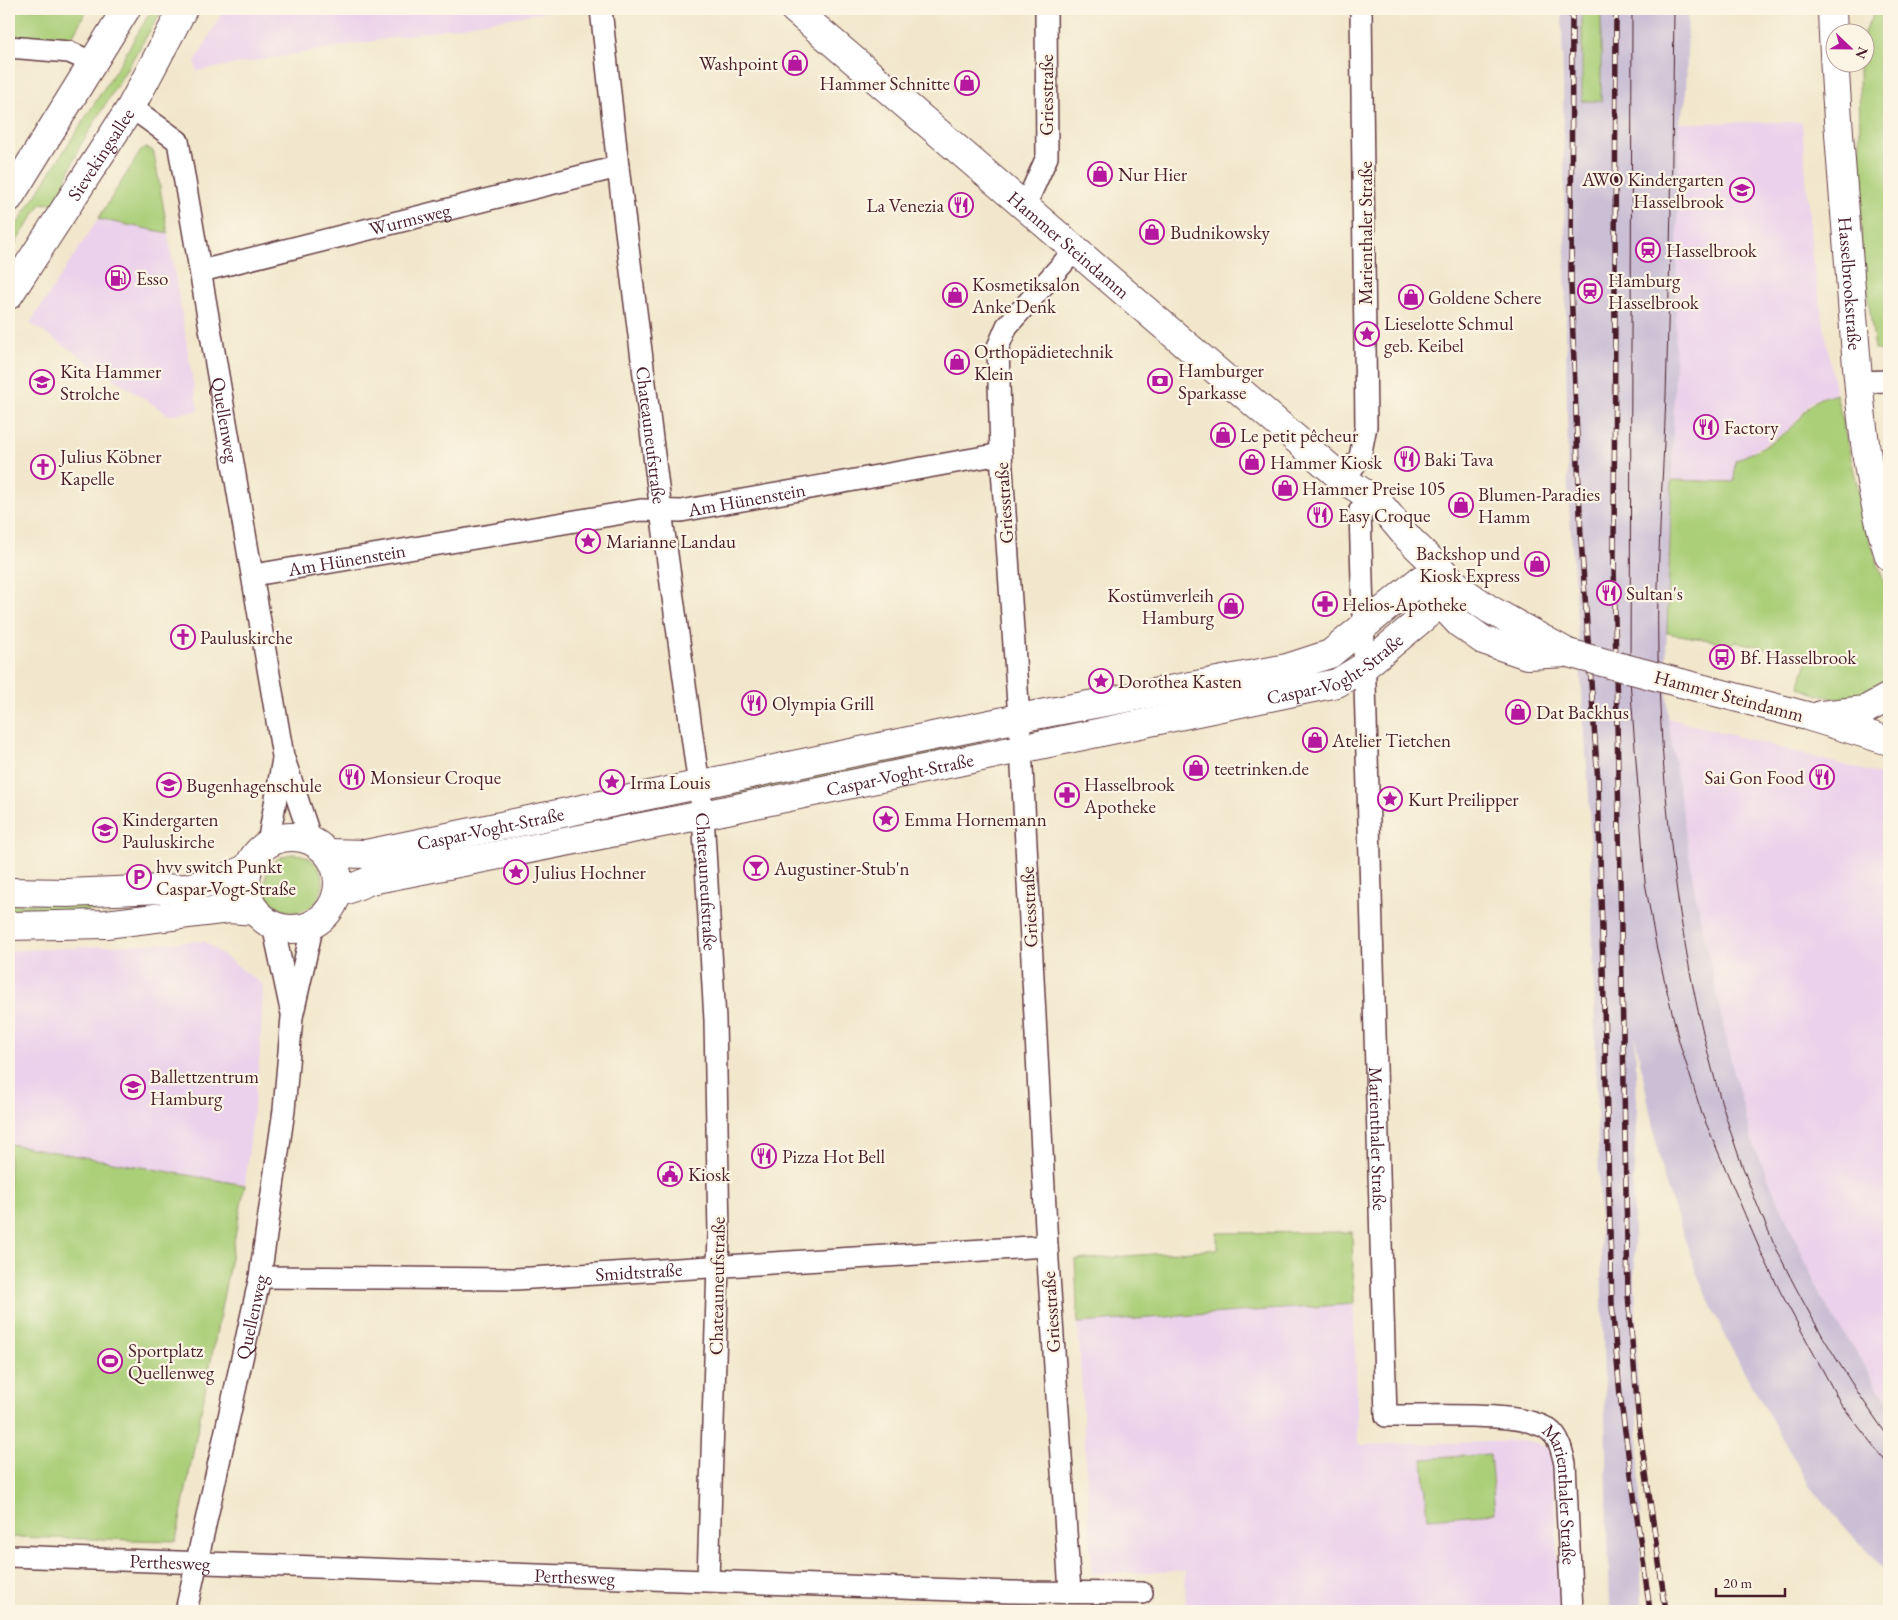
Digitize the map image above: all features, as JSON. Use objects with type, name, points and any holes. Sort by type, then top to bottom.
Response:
[{"type":"street","points":[[9,198],[126,9]]},
{"type":"street","name":"Sievekingsallee","points":[[9,295],[131,107],[183,9]]},
{"type":"street","name":"Chateauneufstraße","points":[[601,9],[605,32],[618,166],[661,511],[703,815],[715,1020],[718,1267],[708,1580]]},
{"type":"street","name":"Hammer Steindamm","points":[[794,9],[1344,480],[1378,502],[1409,539],[1445,591],[1470,632],[1500,647],[1527,655],[1568,653],[1807,716],[1889,741]]},
{"type":"street","name":"Griesstraße","points":[[1025,206],[1047,157],[1046,9]]},
{"type":"street","name":"Marienthaler Straße","points":[[1344,480],[1360,457],[1366,426],[1361,9]]},
{"type":"street","name":"Hasselbrookstraße","points":[[1832,9],[1837,105],[1859,382],[1874,498],[1889,556]]},
{"type":"street","points":[[9,47],[69,52],[94,63]]},
{"type":"street","name":"Quellenweg","points":[[131,107],[178,141],[254,575],[283,756],[320,847]]},
{"type":"street","name":"Wurmsweg","points":[[201,270],[618,166]]},
{"type":"street","name":"Griesstraße","points":[[1070,1592],[1047,1246],[1021,748],[1001,454],[998,356],[1001,337],[1007,326],[1075,250]]},
{"type":"street","points":[[1859,382],[1889,381]]},
{"type":"street","name":"Am Hünenstein","points":[[254,575],[641,510],[681,511],[1001,454]]},
{"type":"street","name":"Hammer Steindamm","points":[[1344,480],[1360,510],[1420,580],[1445,591]]},
{"type":"street","name":"Marienthaler Straße","points":[[1360,510],[1386,1416],[1508,1417],[1533,1422],[1550,1430],[1560,1443],[1565,1464],[1572,1611]]},
{"type":"street","name":"Caspar-Voght-Straße","points":[[268,843],[290,836],[320,847],[366,854],[1019,718],[1287,668],[1330,654],[1420,580]]},
{"type":"street","name":"Caspar-Voght-Straße","points":[[337,894],[371,880],[703,815],[1337,683],[1365,666],[1445,591]]},
{"type":"street","points":[[1807,716],[1865,710],[1889,697]]},
{"type":"street","name":"Quellenweg","points":[[268,843],[283,756]]},
{"type":"street","points":[[264,918],[247,894],[246,881],[248,868],[256,853],[268,843]]},
{"type":"street","points":[[9,926],[106,924],[229,909],[264,918],[293,929],[313,924],[326,914],[337,894],[337,874],[320,847]]},
{"type":"street","points":[[9,892],[67,893],[186,888],[222,879],[248,868]]},
{"type":"street","name":"Quellenweg","points":[[264,918],[292,1017]]},
{"type":"street","name":"Quellenweg","points":[[186,1611],[199,1564],[260,1277],[284,1110],[292,1017],[313,924]]},
{"type":"street","name":"Smidtstraße","points":[[260,1277],[514,1279],[1047,1246]]},
{"type":"street","name":"Perthesweg","points":[[9,1556],[1011,1592],[1142,1593]]},
{"type":"shaded area","points":[[224,9],[563,9],[196,71],[195,62]]},
{"type":"shaded area","points":[[1562,9],[1688,9],[1686,99],[1679,123],[1675,367],[1666,657],[1668,718],[1695,893],[1730,1057],[1753,1144],[1821,1297],[1877,1386],[1889,1401],[1889,1574],[1810,1487],[1732,1350],[1698,1277],[1663,1177],[1635,1036],[1637,1110],[1633,1183],[1642,1611],[1610,1611],[1589,797],[1568,489]]},
{"type":"shaded area","name":"AWO Kindergarten Hasselbrook","points":[[1802,122],[1812,256],[1836,394],[1823,396],[1811,402],[1790,429],[1736,461],[1734,482],[1672,480],[1679,123]]},
{"type":"shaded area","name":"Esso","points":[[98,219],[168,233],[198,411],[169,415],[30,323]]},
{"type":"shaded area","points":[[1668,718],[1889,777],[1889,1401],[1877,1386],[1821,1297],[1753,1144],[1730,1057],[1695,893]]},
{"type":"shaded area","name":"Ballettzentrum Hamburg","points":[[204,941],[263,985],[260,1053],[245,1185],[9,1144],[9,951]]},
{"type":"shaded area","points":[[1354,1304],[1358,1445],[1530,1441],[1551,1449],[1562,1611],[1186,1611],[1185,1571],[1092,1574],[1078,1323]]},
{"type":"green space","points":[[9,9],[87,9],[71,39],[9,35]]},
{"type":"green space","points":[[152,9],[163,9],[79,148],[56,203],[41,204],[9,253],[9,237],[119,65]]},
{"type":"green space","points":[[1582,9],[1601,9],[1601,101],[1582,101]]},
{"type":"green space","points":[[1876,9],[1889,9],[1889,353],[1875,349],[1861,246],[1859,72],[1876,72],[1876,22],[1869,22]]},
{"type":"green space","points":[[142,149],[152,150],[154,154],[168,233],[98,219]]},
{"type":"green space","points":[[1836,394],[1870,540],[1889,598],[1889,685],[1879,692],[1857,699],[1822,696],[1799,687],[1808,658],[1735,641],[1733,644],[1667,633],[1672,480],[1734,482],[1735,461],[1784,434],[1814,402],[1826,396]]},
{"type":"green space","points":[[979,740],[981,747],[729,798],[727,791]]},
{"type":"green space","points":[[288,854],[300,854],[315,862],[323,877],[323,889],[315,904],[300,912],[288,912],[273,904],[265,889],[265,877],[273,862]]},
{"type":"green space","points":[[207,893],[208,900],[164,909],[9,913],[9,905]]},
{"type":"green space","name":"Sportplatz Quellenweg","points":[[9,1144],[245,1185],[176,1541],[9,1537]]},
{"type":"green space","points":[[1352,1232],[1354,1304],[1078,1323],[1075,1260],[1217,1249],[1217,1233]]},
{"type":"green space","points":[[1490,1454],[1495,1513],[1428,1518],[1423,1459]]},
{"type":"tram line","points":[[1632,9],[1630,680],[1645,882],[1656,945],[1679,1041],[1702,1114],[1760,1250],[1841,1404],[1889,1466]]},
{"type":"tram line","points":[[1674,9],[1669,298],[1659,557],[1658,654],[1666,792],[1683,931],[1696,1000],[1712,1068],[1732,1134],[1768,1231],[1815,1323],[1850,1381],[1889,1438]]},
{"type":"railway","points":[[1572,9],[1571,286],[1581,539],[1598,782],[1612,1304],[1620,1395],[1650,1611]]},
{"type":"railway","points":[[1616,9],[1614,565],[1628,1294],[1639,1425],[1666,1611]]},
{"type":"place","name":"Washpoint","points":[[795,63]]},
{"type":"place","name":"Hammer Schnitte","points":[[967,83]]},
{"type":"place","name":"Nur Hier","points":[[1100,174]]},
{"type":"place","name":"AWO Kindergarten Hasselbrook","points":[[1742,190]]},
{"type":"place","name":"La Venezia","points":[[961,205]]},
{"type":"place","name":"Budnikowsky","points":[[1152,232]]},
{"type":"place","name":"Hasselbrook","points":[[1648,250]]},
{"type":"place","name":"Esso","points":[[118,278]]},
{"type":"place","name":"Hamburg Hasselbrook","points":[[1590,291]]},
{"type":"place","name":"Kosmetiksalon Anke Denk","points":[[955,295]]},
{"type":"place","name":"Goldene Schere","points":[[1411,297]]},
{"type":"place","name":"Lieselotte Schmul geb. Keibel","points":[[1367,334]]},
{"type":"place","name":"Orthopädietechnik Klein","points":[[957,362]]},
{"type":"place","name":"Hamburger Sparkasse","points":[[1160,381]]},
{"type":"place","name":"Kita Hammer Strolche","points":[[42,382]]},
{"type":"place","name":"Factory","points":[[1706,427]]},
{"type":"place","name":"Le petit pêcheur","points":[[1223,435]]},
{"type":"place","name":"Baki Tava","points":[[1407,459]]},
{"type":"place","name":"Hammer Kiosk","points":[[1252,462]]},
{"type":"place","name":"Julius Köbner Kapelle","points":[[43,467]]},
{"type":"place","name":"Hammer Preise 105","points":[[1285,488]]},
{"type":"place","name":"Blumen-Paradies Hamm","points":[[1461,505]]},
{"type":"place","name":"Easy Croque","points":[[1320,515]]},
{"type":"place","name":"Marianne Landau","points":[[588,541]]},
{"type":"place","name":"Backshop und Kiosk Express","points":[[1537,564]]},
{"type":"place","name":"Sultan's","points":[[1609,593]]},
{"type":"place","name":"Helios-Apotheke","points":[[1325,604]]},
{"type":"place","name":"Kostümverleih Hamburg","points":[[1231,606]]},
{"type":"place","name":"Pauluskirche","points":[[183,637]]},
{"type":"place","name":"Bf. Hasselbrook","points":[[1722,657]]},
{"type":"place","name":"Dorothea Kasten","points":[[1101,681]]},
{"type":"place","name":"Olympia Grill","points":[[754,703]]},
{"type":"place","name":"Dat Backhus","points":[[1518,712]]},
{"type":"place","name":"Atelier Tietchen","points":[[1315,740]]},
{"type":"place","name":"teetrinken.de","points":[[1196,768]]},
{"type":"place","name":"Monsieur Croque","points":[[352,777]]},
{"type":"place","name":"Sai Gon Food","points":[[1822,777]]},
{"type":"place","name":"Irma Louis","points":[[612,782]]},
{"type":"place","name":"Bugenhagenschule","points":[[169,785]]},
{"type":"place","name":"Hasselbrook Apotheke","points":[[1067,795]]},
{"type":"place","name":"Kurt Preilipper","points":[[1390,799]]},
{"type":"place","name":"Emma Hornemann","points":[[886,819]]},
{"type":"place","name":"Kindergarten Pauluskirche","points":[[105,830]]},
{"type":"place","name":"Augustiner-Stub'n","points":[[756,868]]},
{"type":"place","name":"Julius Hochner","points":[[516,872]]},
{"type":"place","name":"hvv switch Punkt Caspar-Vogt-Straße","points":[[139,877]]},
{"type":"place","name":"Ballettzentrum Hamburg","points":[[133,1087]]},
{"type":"place","name":"Pizza Hot Bell","points":[[764,1156]]},
{"type":"place","name":"Kiosk","points":[[670,1174]]},
{"type":"place","name":"Sportplatz Quellenweg","points":[[110,1361]]}]
